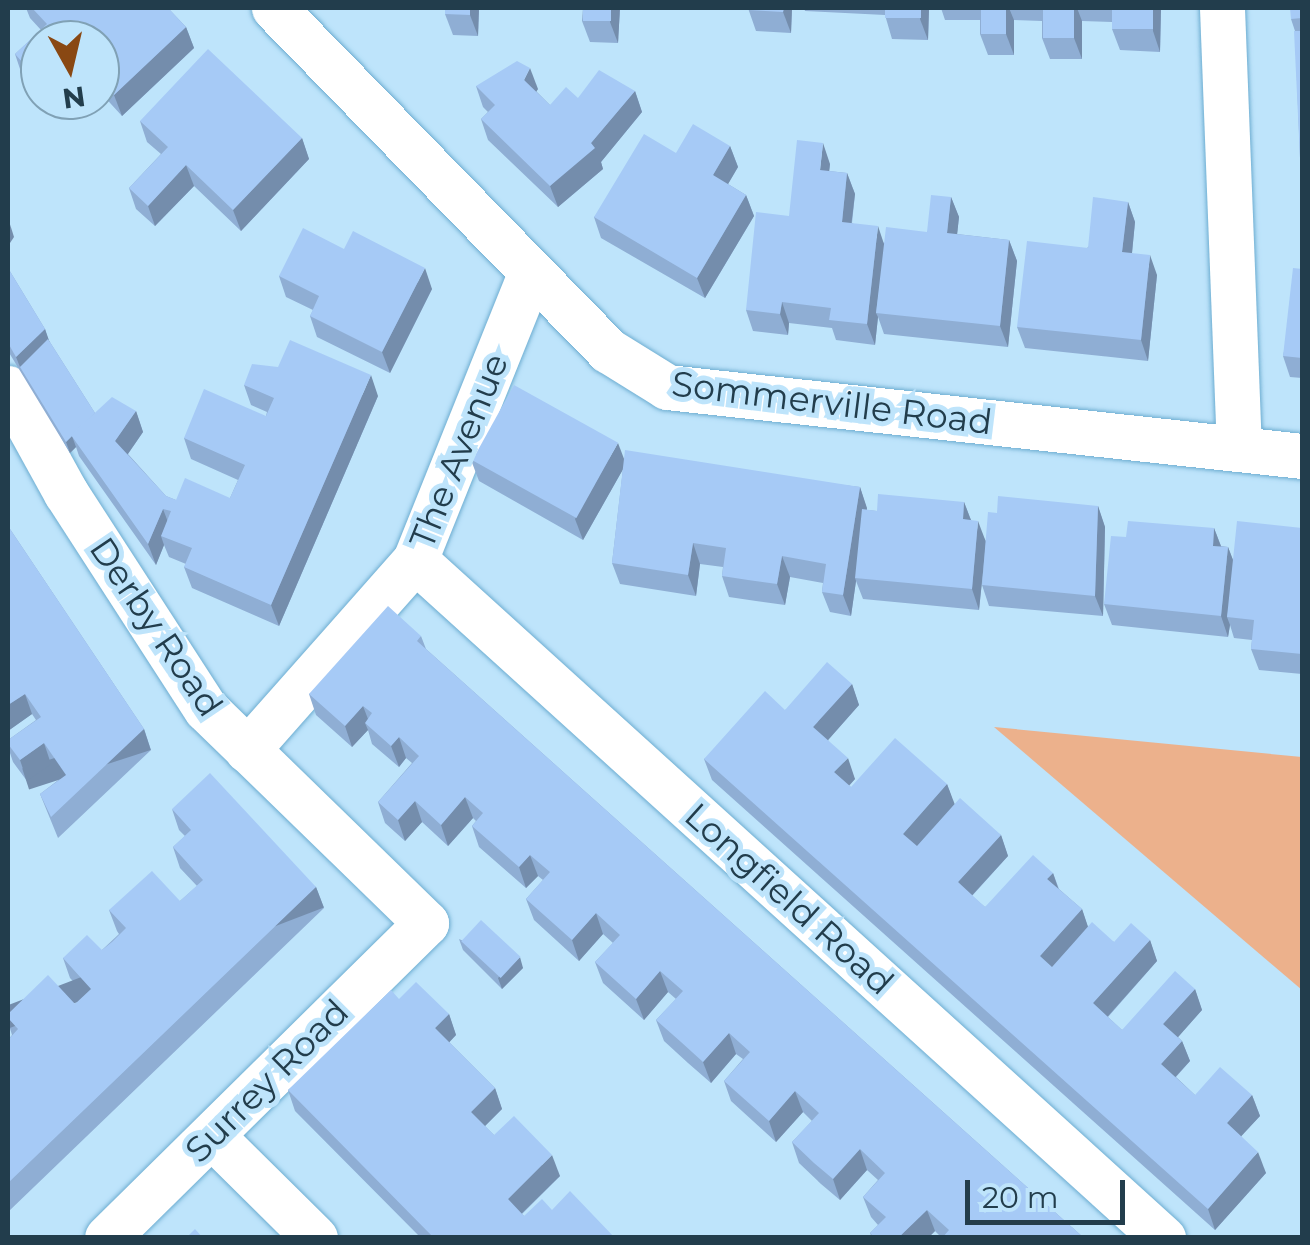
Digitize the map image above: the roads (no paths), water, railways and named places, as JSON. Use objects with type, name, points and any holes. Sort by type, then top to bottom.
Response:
[{"type":"street","name":"Sommerville Road","points":[[274,8],[610,352],[668,387],[1302,456]]},
{"type":"street","points":[[1222,8],[1239,449]]},
{"type":"street","name":"The Avenue","points":[[248,750],[416,560],[530,274]]},
{"type":"street","name":"Derby Road","points":[[8,388],[66,493],[189,685],[248,750],[426,923]]},
{"type":"street","name":"Longfield Road","points":[[416,560],[1163,1238]]},
{"type":"street","name":"Surrey Road","points":[[106,1238],[426,923]]},
{"type":"street","points":[[212,1136],[315,1238]]}]
